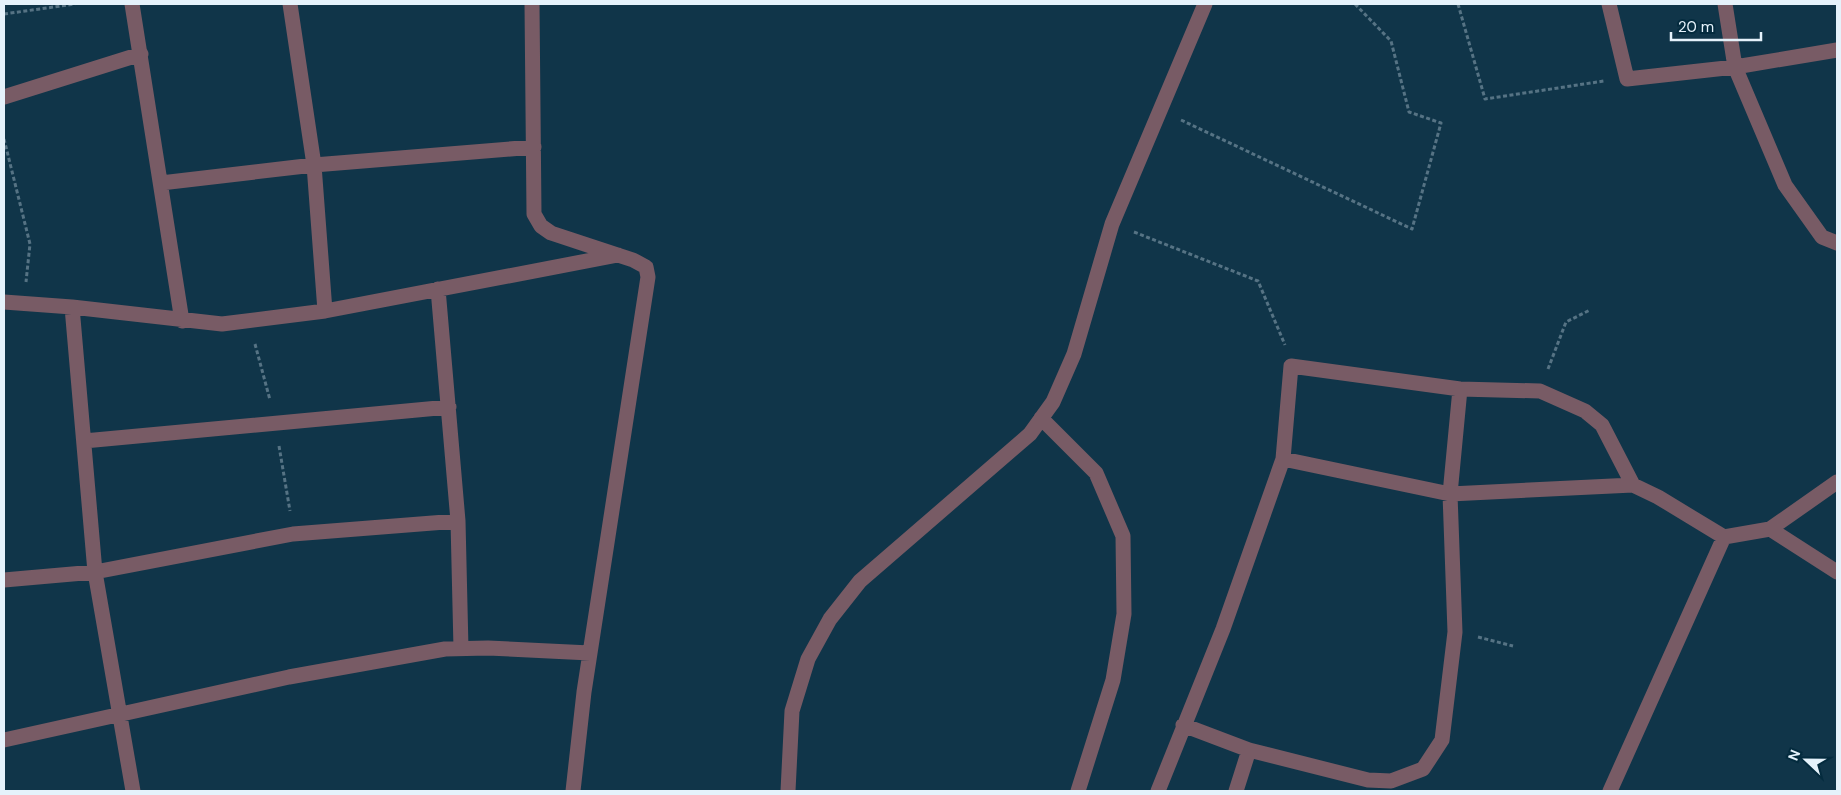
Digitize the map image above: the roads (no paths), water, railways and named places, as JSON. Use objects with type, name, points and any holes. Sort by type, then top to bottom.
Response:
[{"type":"street","points":[[132,4],[182,321]]},
{"type":"street","points":[[290,4],[314,165],[325,311]]},
{"type":"street","points":[[532,4],[534,214],[541,226],[572,241],[621,254],[646,267],[648,277],[590,653],[573,791]]},
{"type":"street","points":[[788,791],[792,711],[808,660],[830,619],[860,581],[1030,434],[1053,402],[1074,354],[1112,224],[1205,4]]},
{"type":"street","points":[[1609,4],[1628,79],[1735,67],[1837,50]]},
{"type":"street","points":[[1725,4],[1735,67],[1785,185],[1822,237],[1837,243]]},
{"type":"street","points":[[4,97],[141,54]]},
{"type":"street","points":[[161,183],[314,165],[534,147]]},
{"type":"street","points":[[4,302],[72,307],[182,321],[222,324],[325,311],[621,254]]},
{"type":"street","points":[[438,289],[458,521],[461,649]]},
{"type":"street","points":[[72,307],[95,572],[133,791]]},
{"type":"street","points":[[1158,791],[1223,629],[1283,459],[1291,366],[1460,390],[1540,391],[1585,411],[1602,425],[1633,485]]},
{"type":"street","points":[[1183,725],[1249,750],[1368,780],[1391,781],[1423,768],[1442,740],[1455,632],[1450,494],[1460,390]]},
{"type":"street","points":[[84,441],[449,407]]},
{"type":"street","points":[[1041,418],[1096,473],[1123,536],[1124,614],[1113,680],[1078,791]]},
{"type":"street","points":[[1283,459],[1450,494],[1633,485],[1658,497],[1724,537],[1770,529],[1837,482]]},
{"type":"street","points":[[4,580],[95,572],[293,534],[458,521]]},
{"type":"street","points":[[1770,529],[1837,572]]},
{"type":"street","points":[[1610,791],[1724,537]]},
{"type":"street","points":[[4,740],[289,676],[445,650],[488,648],[590,653]]},
{"type":"street","points":[[1236,791],[1249,750]]}]
